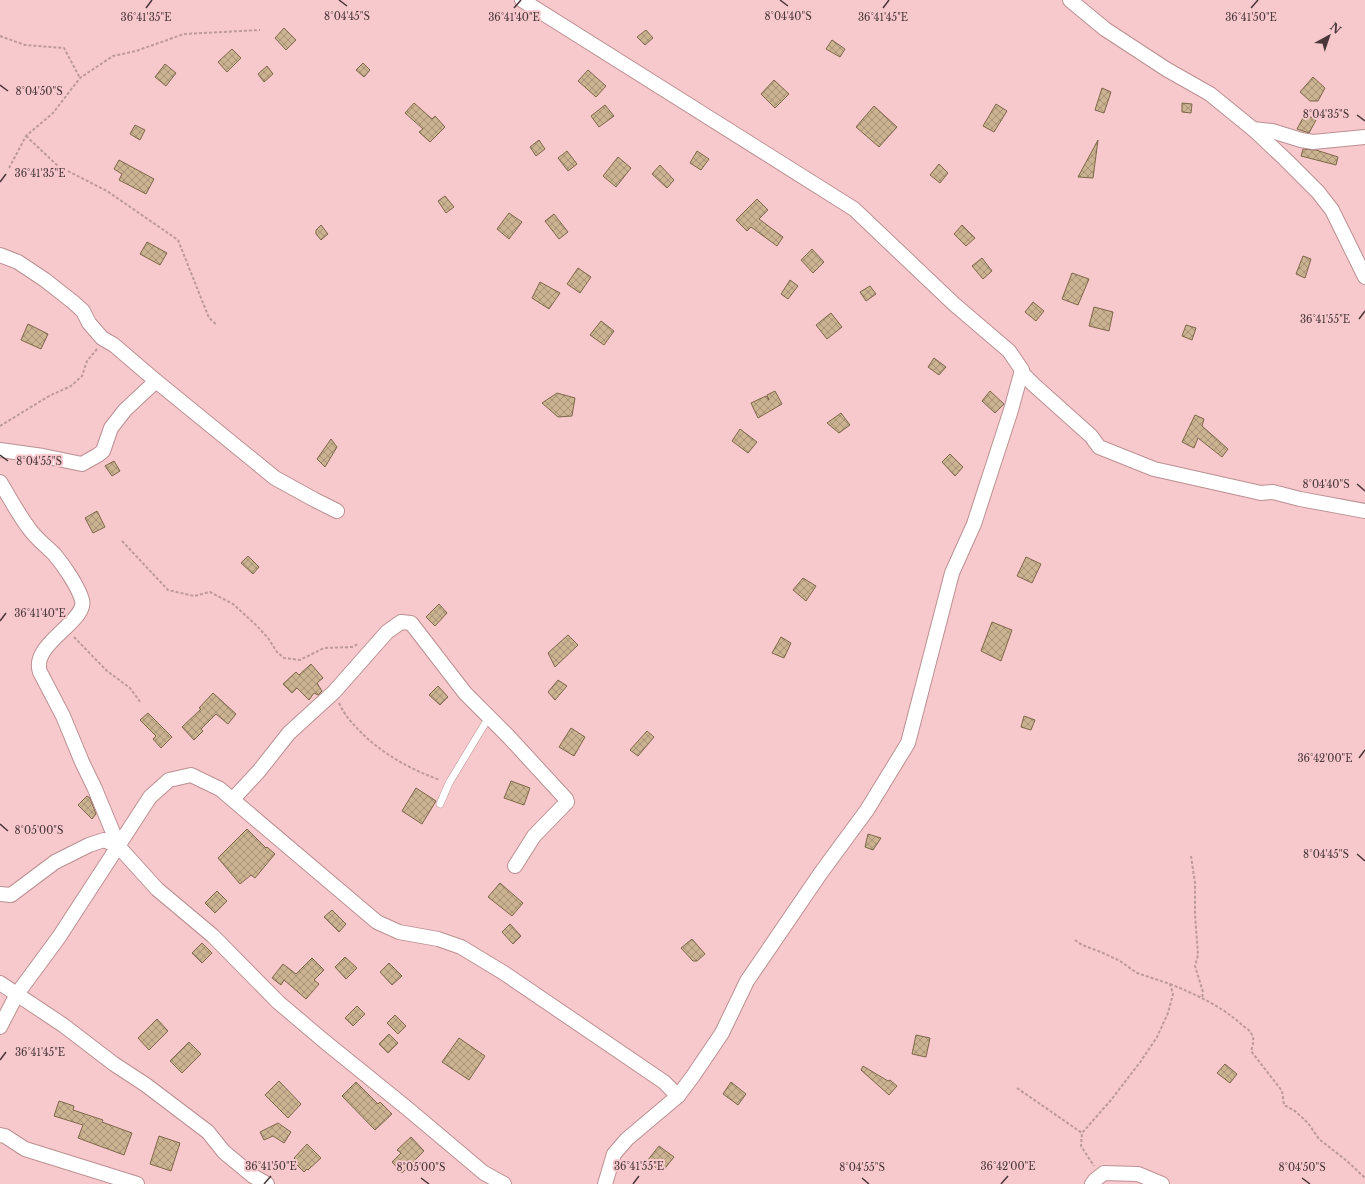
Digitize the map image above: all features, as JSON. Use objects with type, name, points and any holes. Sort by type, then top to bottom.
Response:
[{"type":"street","points":[[522,0],[854,209],[954,304],[1009,351],[1022,370],[1011,410],[974,524],[952,574],[908,743],[868,810],[820,874],[747,981],[722,1033],[693,1076],[678,1096],[627,1139],[614,1154],[606,1184]]},
{"type":"street","points":[[1070,0],[1105,29],[1166,69],[1210,94],[1254,129],[1318,192],[1332,210],[1365,277]]},
{"type":"street","points":[[1254,129],[1272,131],[1313,142],[1365,137]]},
{"type":"street","points":[[0,255],[18,262],[45,280],[73,302],[83,311],[89,323],[109,343],[114,345],[275,478],[337,511]]},
{"type":"street","points":[[1021,372],[1091,436],[1099,447],[1154,469],[1261,493],[1273,492],[1300,499],[1365,511]]},
{"type":"street","points":[[0,450],[44,456],[82,464],[103,451],[111,428],[125,410],[156,381]]},
{"type":"street","points":[[0,482],[31,531],[56,557],[74,583],[82,601],[80,611],[45,649],[39,659],[38,667],[63,716],[119,847],[157,890],[213,936],[284,1007],[484,1173],[504,1184]]},
{"type":"street","points":[[233,799],[289,733],[334,692],[387,632],[401,622],[411,623],[465,693],[508,736],[566,799],[567,802],[534,836],[515,866]]},
{"type":"street","points":[[0,1027],[17,994],[60,937],[150,797],[169,780],[191,775],[220,789],[233,799],[377,922],[399,932],[438,939],[461,947],[504,973],[664,1082],[678,1096]]},
{"type":"street","points":[[0,894],[11,894],[55,862],[89,845],[104,840],[119,847]]},
{"type":"street","points":[[0,983],[63,1025],[114,1064],[146,1085],[208,1132],[224,1152],[253,1176],[267,1184]]},
{"type":"street","points":[[0,1135],[5,1136],[25,1149],[138,1184]]},
{"type":"street","points":[[1092,1184],[1104,1173],[1138,1174],[1162,1184]]},
{"type":"lane","points":[[440,804],[449,783],[489,717]]},
{"type":"path","points":[[9,168],[26,136],[53,112],[80,78],[113,56],[136,51],[184,34],[260,30]]},
{"type":"path","points":[[0,36],[25,45],[64,48],[80,78]]},
{"type":"path","points":[[26,136],[58,166],[107,191],[178,240],[209,318],[217,324]]},
{"type":"path","points":[[0,426],[50,396],[72,386],[82,376],[87,361],[97,350],[109,343]]},
{"type":"path","points":[[122,542],[168,590],[194,596],[210,592],[233,604],[256,625],[268,638],[277,652],[284,658],[300,660],[324,648],[352,647],[363,641]]},
{"type":"path","points":[[65,628],[106,671],[130,688],[141,703]]},
{"type":"path","points":[[334,692],[348,719],[376,746],[419,772],[449,783]]},
{"type":"path","points":[[1191,856],[1195,883],[1195,914],[1198,954],[1195,966],[1203,992],[1202,998]]},
{"type":"path","points":[[1075,940],[1082,945],[1120,961],[1137,973],[1192,993],[1233,1017],[1251,1032],[1254,1042],[1251,1051],[1282,1091],[1284,1105],[1295,1111],[1308,1123],[1319,1139],[1347,1161],[1365,1178]]},
{"type":"path","points":[[1104,1173],[1097,1170],[1081,1146],[1082,1133],[1141,1061],[1157,1037],[1168,1013],[1173,994],[1170,984]]},
{"type":"path","points":[[1017,1088],[1082,1133]]},
{"type":"building","points":[[284,28],[296,40],[286,50],[275,38]]},
{"type":"building","points":[[646,30],[653,38],[645,45],[637,37]]},
{"type":"building","points":[[832,40],[845,49],[840,57],[826,49]]},
{"type":"building","points":[[232,49],[241,58],[227,72],[218,62]]},
{"type":"building","points":[[363,63],[370,70],[364,77],[356,70]]},
{"type":"building","points":[[165,64],[176,73],[166,86],[155,77]]},
{"type":"building","points":[[267,66],[273,74],[264,82],[258,74]]},
{"type":"building","points":[[588,70],[606,86],[596,97],[578,81]]},
{"type":"building","points":[[1313,77],[1325,88],[1318,101],[1310,101],[1300,92]]},
{"type":"building","points":[[774,80],[789,94],[775,108],[761,94]]},
{"type":"building","points":[[1102,88],[1111,92],[1104,113],[1095,110]]},
{"type":"building","points":[[414,103],[432,119],[435,116],[445,127],[430,142],[419,132],[423,129],[405,113]]},
{"type":"building","points":[[1182,103],[1192,104],[1191,113],[1182,112]]},
{"type":"building","points":[[996,104],[1007,111],[994,132],[983,126]]},
{"type":"building","points":[[605,105],[614,116],[599,127],[591,116]]},
{"type":"building","points":[[874,106],[897,127],[879,147],[856,127]]},
{"type":"building","points":[[1305,114],[1316,120],[1309,133],[1297,129]]},
{"type":"building","points":[[135,125],[145,130],[140,140],[130,134]]},
{"type":"building","points":[[539,140],[545,149],[536,156],[530,147]]},
{"type":"building","points":[[1098,140],[1093,178],[1078,177]]},
{"type":"building","points":[[1303,149],[1316,150],[1338,157],[1336,165],[1301,156]]},
{"type":"building","points":[[567,151],[577,164],[568,171],[558,158]]},
{"type":"building","points":[[697,151],[709,159],[701,170],[690,163]]},
{"type":"building","points":[[618,157],[631,168],[616,187],[603,176]]},
{"type":"building","points":[[119,160],[154,179],[146,194],[119,180],[122,174],[114,169]]},
{"type":"building","points":[[939,164],[948,173],[940,183],[930,175]]},
{"type":"building","points":[[660,165],[674,180],[667,188],[652,174]]},
{"type":"building","points":[[445,196],[454,207],[446,213],[438,201]]},
{"type":"building","points":[[757,199],[768,210],[759,219],[783,237],[777,246],[751,227],[747,231],[736,220]]},
{"type":"building","points":[[509,213],[522,222],[509,239],[497,229]]},
{"type":"building","points":[[554,214],[568,232],[559,239],[545,221]]},
{"type":"building","points":[[321,225],[328,234],[321,240],[316,234],[316,230]]},
{"type":"building","points":[[962,225],[975,238],[966,246],[954,234]]},
{"type":"building","points":[[147,242],[167,253],[160,265],[140,254]]},
{"type":"building","points":[[812,249],[824,262],[813,273],[801,260]]},
{"type":"building","points":[[1303,256],[1311,259],[1305,278],[1296,274]]},
{"type":"building","points":[[982,258],[992,271],[983,279],[972,266]]},
{"type":"building","points":[[578,268],[591,277],[580,293],[567,284]]},
{"type":"building","points":[[1072,273],[1089,279],[1078,305],[1062,299]]},
{"type":"building","points":[[790,280],[798,286],[788,299],[781,294]]},
{"type":"building","points":[[540,282],[560,293],[549,309],[532,298]]},
{"type":"building","points":[[870,286],[876,294],[866,301],[860,292]]},
{"type":"building","points":[[1033,302],[1044,311],[1036,321],[1025,312]]},
{"type":"building","points":[[1094,307],[1113,312],[1109,331],[1089,326]]},
{"type":"building","points":[[831,313],[842,327],[827,339],[816,325]]},
{"type":"building","points":[[601,321],[614,331],[604,345],[590,335]]},
{"type":"building","points":[[28,324],[48,334],[41,349],[21,340]]},
{"type":"building","points":[[1186,325],[1196,328],[1192,340],[1182,336]]},
{"type":"building","points":[[934,358],[946,367],[939,375],[928,367]]},
{"type":"building","points":[[775,391],[782,404],[758,418],[751,403],[766,396],[769,400],[767,395]]},
{"type":"building","points":[[990,391],[1004,404],[995,413],[982,401]]},
{"type":"building","points":[[557,393],[575,398],[572,416],[558,417],[542,403]]},
{"type":"building","points":[[841,413],[850,425],[839,433],[827,423]]},
{"type":"building","points":[[1195,415],[1204,419],[1202,426],[1228,449],[1222,457],[1198,438],[1194,448],[1182,442]]},
{"type":"building","points":[[740,429],[757,442],[748,453],[732,441]]},
{"type":"building","points":[[331,439],[337,447],[325,467],[317,459]]},
{"type":"building","points":[[950,454],[963,467],[955,476],[942,462]]},
{"type":"building","points":[[114,461],[120,471],[112,476],[105,466]]},
{"type":"building","points":[[97,511],[105,527],[93,533],[85,518]]},
{"type":"building","points":[[248,556],[259,567],[253,574],[241,563]]},
{"type":"building","points":[[1026,557],[1041,564],[1032,583],[1017,576]]},
{"type":"building","points":[[803,578],[816,586],[806,601],[793,590]]},
{"type":"building","points":[[439,604],[447,613],[435,626],[426,617]]},
{"type":"building","points":[[992,622],[1012,630],[1001,661],[981,651]]},
{"type":"building","points":[[568,635],[578,645],[555,667],[548,653]]},
{"type":"building","points":[[781,637],[791,643],[784,658],[772,653]]},
{"type":"building","points":[[311,664],[323,678],[317,683],[322,691],[318,695],[314,693],[309,700],[297,688],[292,693],[283,684],[296,672],[299,675]]},
{"type":"building","points":[[558,680],[567,686],[555,700],[548,692]]},
{"type":"building","points":[[438,686],[448,697],[440,705],[429,695]]},
{"type":"building","points":[[213,693],[236,714],[228,724],[216,714],[201,729],[203,731],[194,740],[182,727],[201,709],[199,708]]},
{"type":"building","points":[[148,713],[172,737],[161,748],[153,739],[156,736],[140,720]]},
{"type":"building","points":[[1024,716],[1035,720],[1031,730],[1021,727]]},
{"type":"building","points":[[571,728],[585,737],[574,756],[559,747]]},
{"type":"building","points":[[647,731],[654,737],[638,756],[630,750]]},
{"type":"building","points":[[511,781],[530,788],[524,805],[504,798]]},
{"type":"building","points":[[416,788],[436,801],[422,824],[402,811]]},
{"type":"building","points":[[87,796],[90,798],[96,814],[92,819],[78,805]]},
{"type":"building","points":[[247,829],[266,848],[267,847],[275,854],[255,878],[251,875],[240,884],[218,858]]},
{"type":"building","points":[[868,834],[881,838],[873,850],[865,847]]},
{"type":"building","points":[[500,883],[523,903],[512,916],[488,897]]},
{"type":"building","points":[[217,891],[227,901],[215,913],[205,903]]},
{"type":"building","points":[[332,910],[346,924],[339,932],[324,917]]},
{"type":"building","points":[[510,924],[521,936],[513,944],[502,932]]},
{"type":"building","points":[[692,939],[705,954],[697,961],[693,961],[681,948]]},
{"type":"building","points":[[202,943],[212,953],[202,963],[192,953]]},
{"type":"building","points":[[345,957],[357,968],[346,979],[335,967]]},
{"type":"building","points":[[312,958],[324,970],[314,980],[319,984],[306,999],[284,980],[281,985],[272,978],[283,964],[296,974]]},
{"type":"building","points":[[389,963],[402,976],[392,985],[380,972]]},
{"type":"building","points":[[357,1006],[365,1014],[353,1026],[345,1018]]},
{"type":"building","points":[[395,1015],[406,1026],[398,1034],[387,1023]]},
{"type":"building","points":[[157,1019],[168,1031],[149,1050],[138,1038]]},
{"type":"building","points":[[389,1034],[398,1043],[388,1053],[379,1044]]},
{"type":"building","points":[[916,1035],[930,1038],[926,1057],[912,1054]]},
{"type":"building","points":[[459,1038],[485,1056],[469,1080],[442,1062]]},
{"type":"building","points":[[189,1042],[201,1054],[182,1073],[170,1061]]},
{"type":"building","points":[[1225,1064],[1237,1074],[1230,1083],[1217,1073]]},
{"type":"building","points":[[863,1066],[888,1081],[890,1080],[897,1086],[889,1095],[861,1070]]},
{"type":"building","points":[[279,1081],[301,1104],[288,1118],[265,1095]]},
{"type":"building","points":[[356,1082],[378,1104],[380,1102],[392,1114],[375,1130],[342,1096]]},
{"type":"building","points":[[731,1082],[746,1094],[738,1105],[723,1094]]},
{"type":"building","points":[[59,1101],[74,1106],[73,1110],[103,1120],[102,1122],[132,1133],[124,1155],[78,1138],[83,1125],[54,1116]]},
{"type":"building","points":[[278,1123],[291,1132],[284,1143],[273,1136],[264,1140],[260,1132]]},
{"type":"building","points":[[159,1136],[180,1143],[171,1171],[150,1164]]},
{"type":"building","points":[[411,1137],[424,1151],[402,1173],[392,1162],[401,1153],[397,1150]]},
{"type":"building","points":[[307,1144],[321,1158],[304,1172],[296,1164],[298,1162],[294,1158]]},
{"type":"building","points":[[659,1146],[674,1157],[662,1172],[647,1161]]}]
